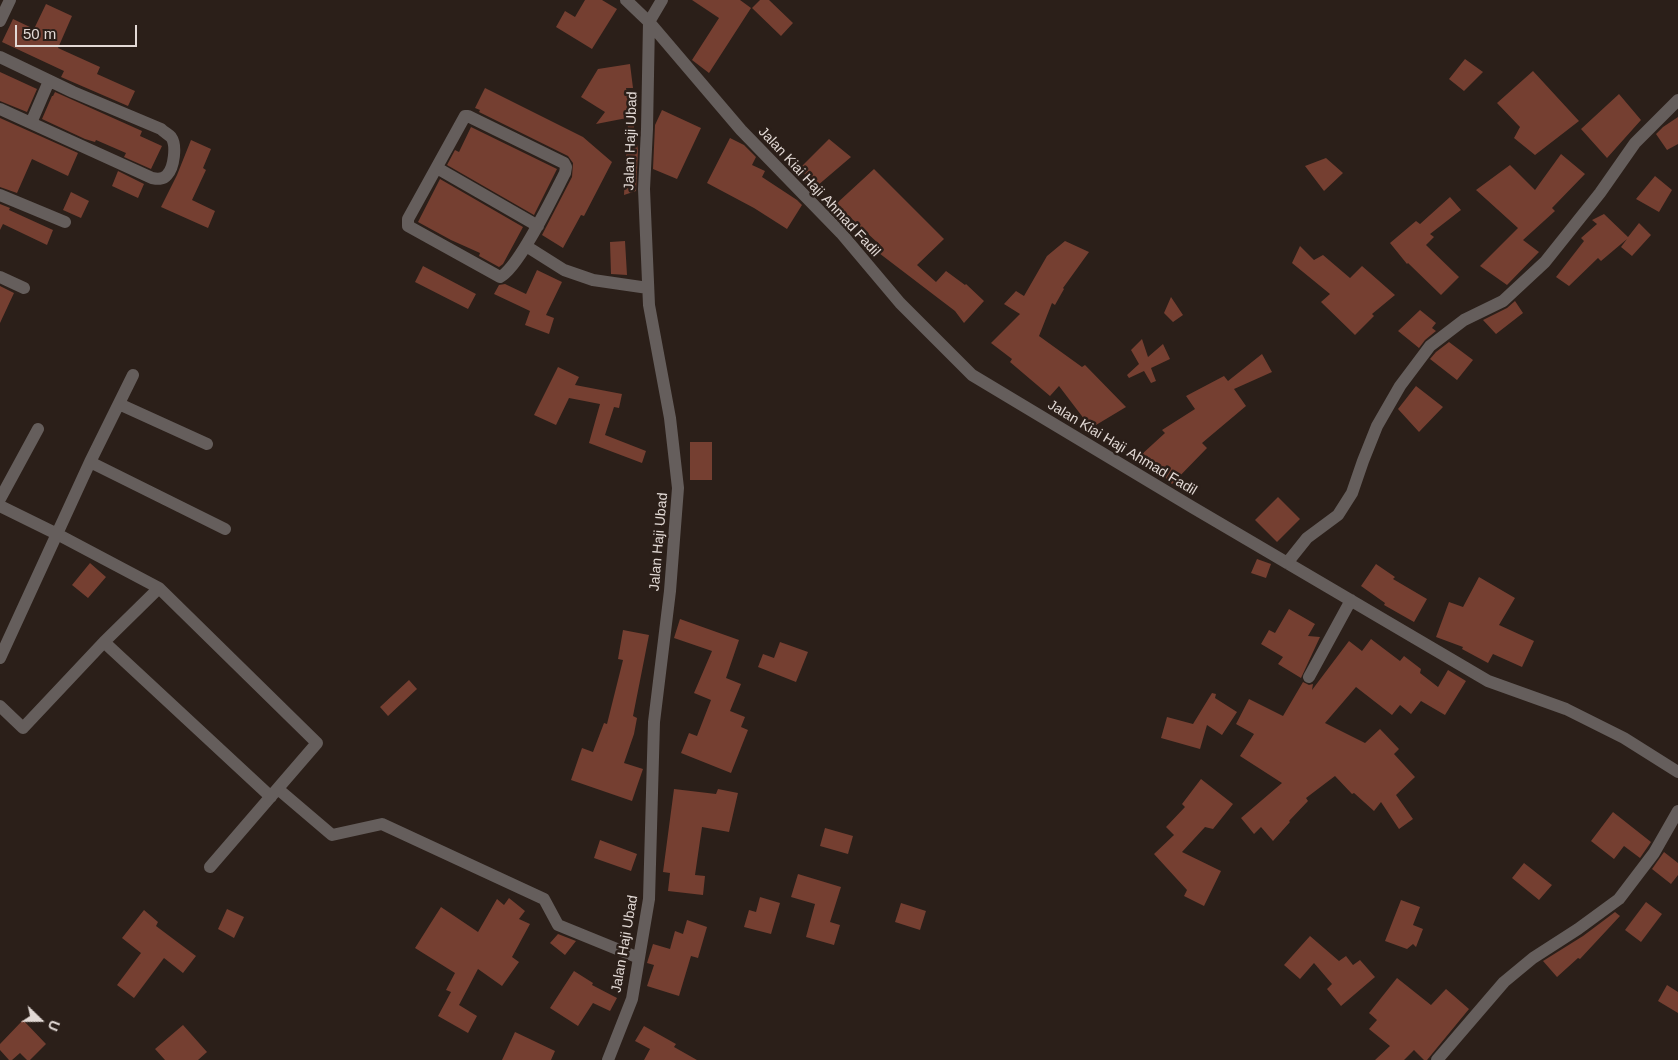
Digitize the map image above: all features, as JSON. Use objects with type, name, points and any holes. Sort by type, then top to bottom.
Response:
[{"type":"street","points":[[0,21],[10,0]]},
{"type":"street","name":"Jalan Kiai Haji Ahmad Fadil","points":[[626,0],[650,22],[741,130],[841,233],[900,303],[972,375],[1488,681],[1566,709],[1624,738],[1678,772]]},
{"type":"street","points":[[650,22],[662,0]]},
{"type":"street","name":"Jalan Haji Ubad","points":[[608,1060],[632,999],[649,900],[654,722],[670,591],[678,488],[670,418],[649,305],[644,189],[650,22]]},
{"type":"street","points":[[0,57],[73,92],[161,129],[171,138],[175,147],[170,169],[166,176],[161,179],[152,178],[0,109]]},
{"type":"street","points":[[31,123],[49,80]]},
{"type":"street","points":[[1287,563],[1307,538],[1338,515],[1352,493],[1377,426],[1400,386],[1430,346],[1464,320],[1503,301],[1545,262],[1600,193],[1635,143],[1678,100]]},
{"type":"street","points":[[468,116],[564,163],[566,173],[526,246],[507,273],[500,277],[408,226],[408,219],[437,168],[463,118],[468,116]]},
{"type":"street","points":[[437,168],[538,226]]},
{"type":"street","points":[[0,195],[64,222]]},
{"type":"street","points":[[526,246],[564,270],[593,280],[648,288]]},
{"type":"street","points":[[0,277],[24,288]]},
{"type":"street","points":[[0,658],[90,462],[133,375]]},
{"type":"street","points":[[118,404],[207,444]]},
{"type":"street","points":[[0,499],[38,429]]},
{"type":"street","points":[[90,462],[225,529]]},
{"type":"street","points":[[0,506],[159,588],[317,743],[210,867]]},
{"type":"street","points":[[0,706],[24,728],[104,642],[159,588]]},
{"type":"street","points":[[1310,677],[1351,600]]},
{"type":"street","points":[[104,642],[275,793],[332,835],[382,824],[544,899],[558,925],[639,958]]},
{"type":"street","points":[[1437,1060],[1504,982],[1533,958],[1578,929],[1619,899],[1654,853],[1678,811]]},
{"type":"building","points":[[585,0],[602,0],[617,9],[592,49],[556,27],[565,11],[575,17]]},
{"type":"building","points":[[692,0],[740,0],[751,8],[709,73],[692,60],[719,18]]},
{"type":"building","points":[[760,0],[769,0],[793,23],[781,36],[752,8]]},
{"type":"building","points":[[46,4],[72,16],[58,48],[100,67],[97,74],[135,91],[128,106],[61,77],[64,71],[2,42],[13,19],[34,29]]},
{"type":"building","points":[[1465,59],[1483,72],[1464,91],[1449,79]]},
{"type":"building","points":[[630,64],[633,88],[626,88],[632,117],[596,124],[605,112],[581,97],[598,69]]},
{"type":"building","points":[[1533,71],[1579,121],[1535,155],[1514,138],[1520,127],[1497,103]]},
{"type":"building","points":[[0,72],[37,89],[27,112],[0,101]]},
{"type":"building","points":[[485,88],[583,137],[612,162],[584,216],[581,215],[563,248],[542,235],[572,177],[573,163],[568,156],[479,112],[480,110],[475,108]]},
{"type":"building","points":[[55,92],[142,131],[140,136],[162,146],[151,169],[124,157],[126,153],[96,140],[95,142],[85,139],[42,119]]},
{"type":"building","points":[[1619,94],[1641,120],[1607,158],[1581,129]]},
{"type":"building","points":[[662,110],[701,128],[677,179],[653,169],[655,125]]},
{"type":"building","points":[[1678,117],[1678,144],[1667,150],[1656,134]]},
{"type":"building","points":[[0,118],[78,153],[68,176],[32,159],[17,193],[0,187]]},
{"type":"building","points":[[633,122],[638,150],[636,191],[624,195],[628,123]]},
{"type":"building","points":[[471,127],[557,169],[534,215],[447,165],[455,150],[459,152]]},
{"type":"building","points":[[730,138],[744,145],[756,157],[752,165],[765,171],[762,177],[802,205],[787,229],[754,208],[707,183]]},
{"type":"building","points":[[829,139],[851,157],[817,186],[799,169]]},
{"type":"building","points":[[191,140],[211,149],[203,168],[206,170],[192,200],[215,211],[208,228],[161,207],[177,175]]},
{"type":"building","points":[[1561,154],[1585,174],[1552,208],[1555,211],[1523,240],[1539,252],[1507,285],[1480,266],[1518,228],[1476,190],[1510,165],[1535,190]]},
{"type":"building","points":[[1326,158],[1343,173],[1324,191],[1305,166]]},
{"type":"building","points":[[874,169],[944,239],[917,265],[936,282],[946,271],[966,284],[984,301],[964,323],[955,311],[875,250],[880,245],[836,204]]},
{"type":"building","points":[[118,171],[144,184],[138,198],[112,186]]},
{"type":"building","points":[[1655,176],[1672,190],[1659,212],[1636,199]]},
{"type":"building","points":[[440,179],[523,227],[503,264],[499,267],[479,256],[480,253],[418,222]]},
{"type":"building","points":[[71,192],[89,201],[81,218],[63,210]]},
{"type":"building","points":[[1450,197],[1461,210],[1430,234],[1434,237],[1426,245],[1459,277],[1441,295],[1407,264],[1390,243],[1416,221],[1420,224]]},
{"type":"building","points":[[0,204],[53,230],[47,245],[3,224],[0,230]]},
{"type":"building","points":[[1604,214],[1628,237],[1639,223],[1651,235],[1632,256],[1621,247],[1627,239],[1601,261],[1598,258],[1569,286],[1556,277],[1584,241],[1581,238],[1597,224],[1592,220]]},
{"type":"building","points":[[625,241],[627,275],[611,274],[610,242]]},
{"type":"building","points":[[1065,241],[1089,252],[1063,288],[1055,305],[1052,303],[1039,336],[1082,367],[1085,365],[1126,407],[1091,428],[1059,386],[1050,396],[1010,362],[1012,359],[991,343],[1020,314],[1004,304],[1016,291],[1024,296],[1047,256]]},
{"type":"building","points":[[1300,246],[1314,260],[1323,255],[1350,278],[1362,266],[1395,295],[1372,314],[1374,316],[1355,335],[1321,302],[1330,294],[1292,263]]},
{"type":"building","points":[[423,266],[476,294],[468,309],[415,282]]},
{"type":"building","points":[[537,270],[562,282],[546,315],[554,318],[549,334],[525,325],[530,311],[494,294],[499,285],[505,284],[526,294]]},
{"type":"building","points":[[0,286],[14,293],[0,323]]},
{"type":"building","points":[[1171,297],[1183,315],[1173,322],[1164,313]]},
{"type":"building","points":[[1515,301],[1523,313],[1496,334],[1483,320],[1507,308]]},
{"type":"building","points":[[1420,310],[1436,323],[1432,328],[1436,331],[1419,348],[1398,331]]},
{"type":"building","points":[[1142,339],[1148,357],[1163,344],[1170,359],[1151,368],[1156,381],[1151,383],[1144,371],[1129,378],[1127,375],[1139,364],[1131,350]]},
{"type":"building","points":[[1449,342],[1473,360],[1457,380],[1430,359]]},
{"type":"building","points":[[1262,354],[1272,372],[1234,389],[1246,406],[1202,443],[1207,448],[1172,484],[1141,455],[1165,433],[1162,430],[1195,409],[1186,396],[1224,376],[1228,381]]},
{"type":"building","points":[[558,367],[579,377],[575,385],[622,394],[619,408],[614,407],[605,435],[646,451],[642,463],[589,443],[600,404],[569,398],[556,425],[534,415]]},
{"type":"building","points":[[1416,386],[1443,407],[1419,432],[1398,409]]},
{"type":"building","points":[[690,442],[712,442],[712,480],[690,480]]},
{"type":"building","points":[[1278,497],[1300,519],[1277,542],[1255,520]]},
{"type":"building","points":[[1257,559],[1271,564],[1266,578],[1251,573]]},
{"type":"building","points":[[90,563],[106,577],[88,598],[72,585]]},
{"type":"building","points":[[1376,564],[1395,577],[1393,579],[1427,599],[1414,622],[1384,605],[1385,603],[1361,586]]},
{"type":"building","points":[[1479,577],[1515,598],[1499,625],[1534,641],[1522,667],[1493,654],[1488,663],[1462,649],[1463,647],[1436,637],[1449,602],[1463,607]]},
{"type":"building","points":[[1289,609],[1315,624],[1308,636],[1320,637],[1301,678],[1278,664],[1283,657],[1261,644],[1269,630],[1275,633]]},
{"type":"building","points":[[680,619],[739,640],[726,678],[741,684],[730,711],[745,717],[741,727],[748,730],[731,773],[681,753],[689,733],[697,736],[711,700],[694,693],[712,651],[674,638]]},
{"type":"building","points":[[623,630],[649,635],[633,716],[637,718],[634,734],[624,763],[643,769],[632,801],[571,780],[582,748],[593,752],[604,723],[607,724],[623,660],[618,659]]},
{"type":"building","points":[[1371,639],[1400,661],[1404,656],[1421,669],[1420,673],[1438,687],[1448,670],[1466,681],[1445,715],[1421,701],[1411,714],[1400,705],[1392,715],[1356,687],[1325,723],[1365,743],[1380,729],[1399,749],[1394,754],[1415,777],[1396,795],[1413,819],[1399,829],[1381,802],[1374,811],[1354,793],[1352,794],[1335,776],[1306,798],[1308,801],[1273,841],[1261,827],[1254,834],[1241,818],[1282,783],[1240,756],[1254,734],[1236,724],[1249,699],[1283,716],[1303,682],[1309,685],[1313,684],[1312,690],[1349,641],[1362,651]]},
{"type":"building","points":[[780,642],[808,652],[796,682],[758,667],[763,654],[774,658]]},
{"type":"building","points":[[409,680],[417,689],[388,716],[380,707]]},
{"type":"building","points":[[1212,693],[1216,694],[1215,698],[1237,712],[1222,735],[1207,725],[1200,749],[1161,738],[1167,717],[1193,724]]},
{"type":"building","points":[[1201,779],[1233,804],[1213,829],[1205,827],[1182,852],[1221,871],[1204,906],[1184,896],[1187,890],[1154,854],[1174,835],[1166,827],[1185,807],[1182,804]]},
{"type":"building","points":[[674,789],[716,794],[718,789],[738,793],[729,832],[702,827],[695,875],[705,876],[703,895],[668,891],[670,873],[663,872]]},
{"type":"building","points":[[1613,812],[1651,842],[1640,858],[1624,846],[1614,859],[1591,841]]},
{"type":"building","points":[[825,828],[853,836],[848,854],[820,846]]},
{"type":"building","points":[[600,840],[637,854],[631,871],[594,858]]},
{"type":"building","points":[[1664,852],[1678,863],[1678,875],[1671,884],[1652,869]]},
{"type":"building","points":[[1524,863],[1552,885],[1539,900],[1512,878]]},
{"type":"building","points":[[798,874],[841,887],[830,922],[840,925],[834,945],[806,937],[815,904],[791,897]]},
{"type":"building","points":[[760,897],[780,903],[771,934],[744,927],[749,910],[756,912]]},
{"type":"building","points":[[509,898],[525,911],[519,919],[530,924],[512,957],[519,962],[502,986],[478,969],[459,1005],[477,1016],[468,1033],[438,1016],[451,992],[446,990],[455,973],[415,948],[441,907],[478,932],[497,899],[504,905]]},
{"type":"building","points":[[1401,900],[1420,907],[1413,925],[1423,929],[1416,947],[1413,944],[1407,949],[1385,941]]},
{"type":"building","points":[[1646,902],[1662,914],[1641,942],[1625,930]]},
{"type":"building","points":[[901,903],[926,911],[920,930],[895,922]]},
{"type":"building","points":[[227,909],[244,917],[234,938],[218,929]]},
{"type":"building","points":[[144,910],[158,922],[156,926],[196,956],[183,973],[164,958],[134,998],[117,985],[141,953],[122,938]]},
{"type":"building","points":[[1615,912],[1620,916],[1580,959],[1578,958],[1557,977],[1543,961],[1583,936]]},
{"type":"building","points":[[687,920],[707,927],[698,958],[691,956],[679,996],[647,986],[654,965],[647,963],[653,944],[670,949],[675,931],[683,934]]},
{"type":"building","points":[[558,934],[576,941],[565,955],[550,943]]},
{"type":"building","points":[[1310,936],[1339,961],[1346,956],[1353,965],[1360,960],[1375,977],[1341,1006],[1327,989],[1332,984],[1314,963],[1300,979],[1284,965]]},
{"type":"building","points":[[574,971],[593,983],[592,985],[617,998],[610,1011],[593,1003],[578,1026],[550,1008]]},
{"type":"building","points":[[1397,978],[1431,1005],[1446,989],[1469,1009],[1427,1060],[1424,1060],[1414,1050],[1404,1060],[1375,1060],[1390,1046],[1369,1029],[1377,1020],[1369,1013]]},
{"type":"building","points":[[1667,985],[1678,992],[1678,1013],[1658,1001]]},
{"type":"building","points":[[23,1020],[46,1044],[30,1060],[27,1060],[20,1053],[12,1060],[9,1060],[0,1050],[0,1044]]},
{"type":"building","points":[[183,1025],[207,1052],[198,1060],[165,1060],[155,1049]]},
{"type":"building","points":[[644,1026],[676,1044],[674,1047],[697,1060],[644,1060],[650,1049],[635,1041]]},
{"type":"building","points":[[515,1032],[555,1051],[551,1060],[502,1060]]}]
